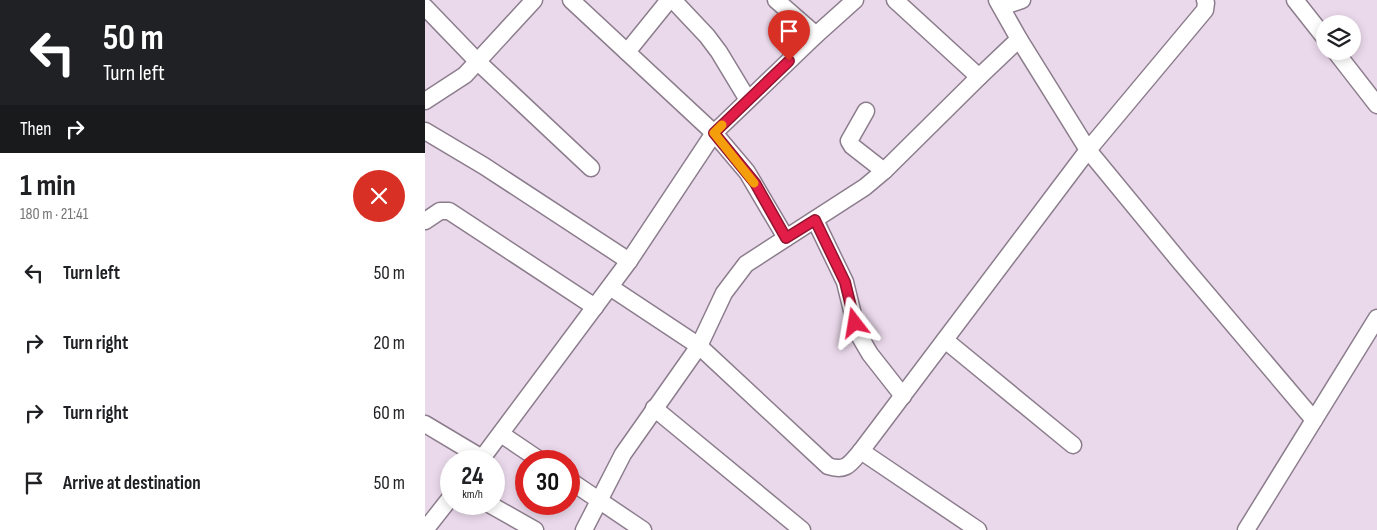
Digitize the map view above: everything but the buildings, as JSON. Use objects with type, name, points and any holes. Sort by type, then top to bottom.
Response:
[{"type":"street","points":[[425,101],[458,80],[478,62],[534,0]]},
{"type":"street","points":[[571,0],[714,133],[751,178],[786,238]]},
{"type":"street","points":[[627,52],[671,0],[707,36],[749,100]]},
{"type":"street","points":[[776,0],[815,35]]},
{"type":"street","points":[[489,450],[629,261],[714,133],[815,35],[855,0]]},
{"type":"street","points":[[895,0],[979,77]]},
{"type":"street","points":[[1022,0],[999,4],[1019,40],[1088,150],[1314,420]]},
{"type":"street","points":[[610,287],[699,346],[828,466],[843,468],[849,465],[861,451],[1088,150],[1205,10],[1205,0]]},
{"type":"street","points":[[1295,0],[1316,27]]},
{"type":"street","points":[[425,7],[478,62],[591,168]]},
{"type":"street","points":[[584,530],[623,454],[699,346],[724,293],[734,278],[747,264],[865,187],[884,171],[1019,40]]},
{"type":"street","points":[[1342,60],[1377,105]]},
{"type":"street","points":[[866,111],[849,141],[852,146],[884,171]]},
{"type":"street","points":[[425,131],[484,166],[629,261]]},
{"type":"street","points":[[425,221],[440,211],[449,211],[595,308]]},
{"type":"street","points":[[815,220],[845,282],[860,337],[870,354],[903,396]]},
{"type":"street","points":[[1246,530],[1377,318]]},
{"type":"street","points":[[945,340],[1073,445]]},
{"type":"street","points":[[655,408],[802,530]]},
{"type":"street","points":[[425,424],[465,450]]},
{"type":"street","points":[[501,434],[525,450]]},
{"type":"street","points":[[861,451],[978,530]]},
{"type":"street","points":[[580,488],[643,530]]},
{"type":"street","points":[[425,530],[440,511]]},
{"type":"street","points":[[505,513],[535,530]]},
{"type":"slow traffic","points":[[722,125],[714,133],[754,183]]},
{"type":"route","points":[[789,61],[714,133],[755,183],[786,238],[815,220],[845,282],[855,323]]}]
